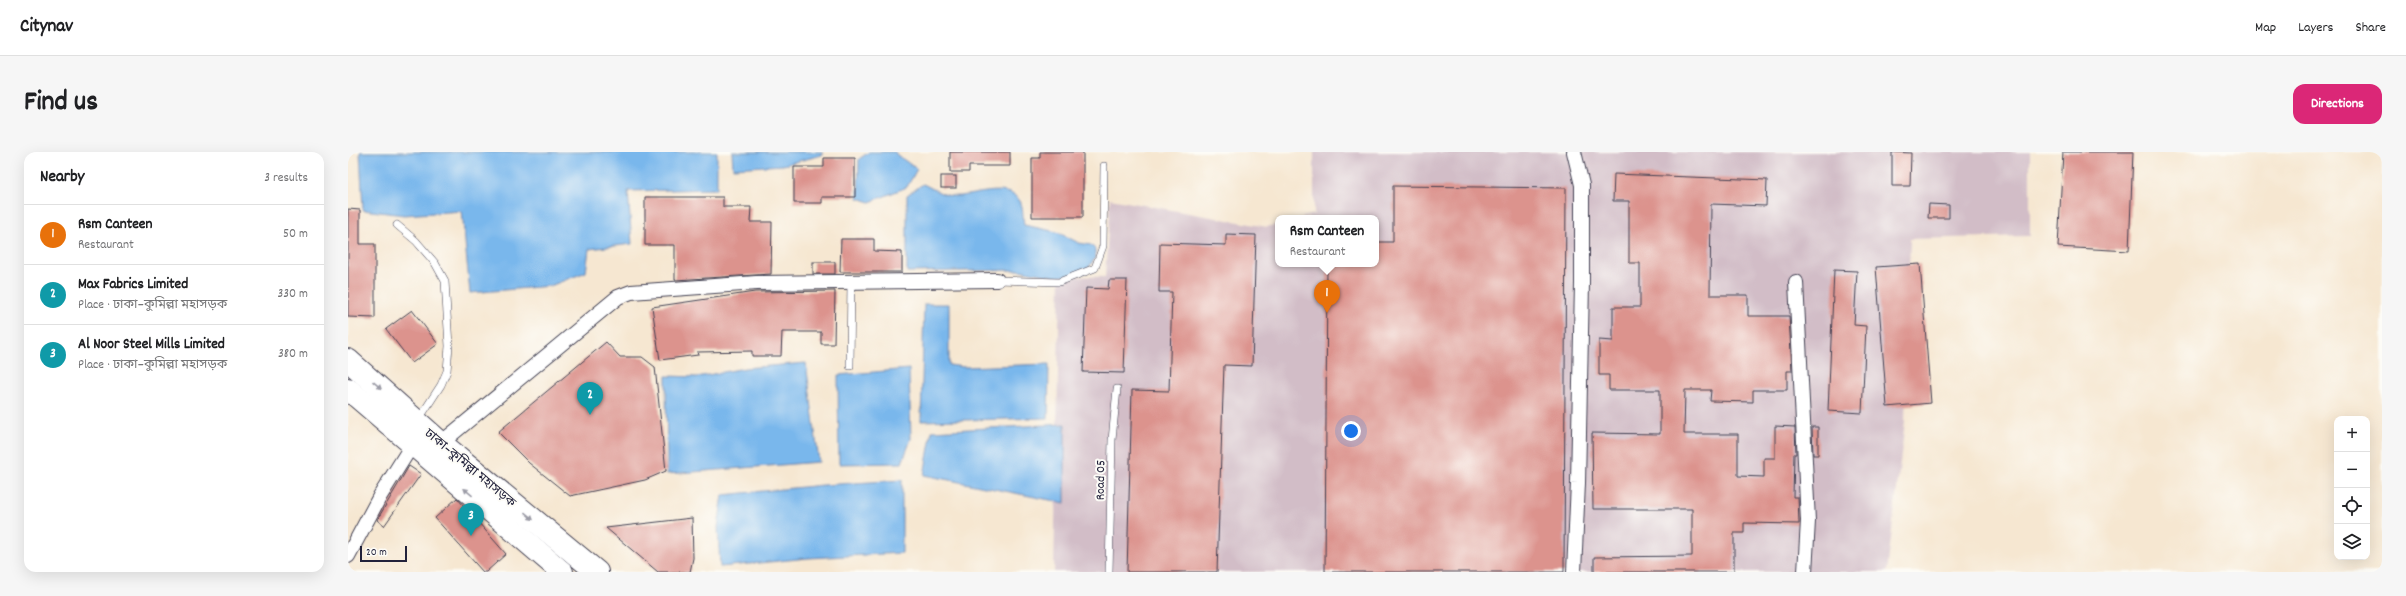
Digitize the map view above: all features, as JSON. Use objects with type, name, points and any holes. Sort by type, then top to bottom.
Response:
[{"type":"highway","name":"ঢাকা–কুমিল্লা মহাসড়ক","points":[[348,360],[441,443],[597,572]]},
{"type":"highway","name":"ঢাকা–কুমিল্লা মহাসড়ক","points":[[348,389],[562,572]]},
{"type":"street","points":[[1574,152],[1582,185],[1582,284],[1578,483],[1574,572]]},
{"type":"street","points":[[441,443],[618,297],[631,292],[756,283],[851,280],[997,280]]},
{"type":"street","points":[[1796,282],[1808,521],[1805,572]]},
{"type":"street","points":[[348,556],[380,496],[412,445]]},
{"type":"lane","points":[[997,280],[1059,282],[1095,268],[1103,246],[1104,166]]},
{"type":"lane","points":[[397,225],[416,241],[435,263],[445,281],[449,346],[447,371],[441,385],[417,420]]},
{"type":"lane","points":[[850,366],[851,280]]},
{"type":"lane","name":"Road 05","points":[[1109,572],[1112,440],[1117,389]]},
{"type":"shaded area","points":[[1314,152],[2030,152],[2030,236],[1910,239],[1905,421],[1887,572],[1054,572],[1060,276],[1105,277],[1110,199],[1267,227],[1275,225],[1275,267],[1379,267],[1379,215],[1310,215],[1314,214]]},
{"type":"water","points":[[360,152],[717,152],[717,189],[628,191],[632,244],[589,249],[586,272],[550,286],[470,293],[462,211],[404,215],[363,210]]},
{"type":"water","points":[[732,152],[822,152],[822,155],[783,165],[733,168]]},
{"type":"water","points":[[869,152],[895,152],[917,169],[907,187],[870,202],[858,198],[859,159]]},
{"type":"water","points":[[923,184],[941,193],[952,196],[998,191],[1014,195],[1021,203],[1024,225],[1057,232],[1079,243],[1091,245],[1095,249],[1095,258],[1085,273],[1057,277],[1019,270],[907,272],[907,195]]},
{"type":"water","points":[[924,304],[949,304],[949,365],[964,367],[1049,364],[1048,418],[921,421]]},
{"type":"water","points":[[806,363],[819,462],[667,474],[666,376],[697,377],[745,368]]},
{"type":"water","points":[[909,369],[911,439],[902,463],[839,464],[838,375]]},
{"type":"water","points":[[1065,424],[1065,503],[924,475],[932,431]]},
{"type":"water","points":[[902,480],[902,553],[808,558],[720,567],[718,527],[723,495],[823,485]]},
{"type":"building","points":[[950,152],[1010,152],[1010,166],[969,166],[969,172],[950,172]]},
{"type":"building","points":[[1040,152],[1083,152],[1083,217],[1032,217],[1032,158],[1040,158]]},
{"type":"building","points":[[1892,152],[1911,153],[1910,186],[1892,186]]},
{"type":"building","points":[[2063,152],[2133,152],[2129,251],[2058,247]]},
{"type":"building","points":[[824,158],[855,158],[855,197],[822,197],[822,203],[794,203],[794,167],[824,167]]},
{"type":"building","points":[[1614,174],[1767,180],[1766,206],[1711,204],[1710,295],[1748,295],[1748,316],[1789,316],[1792,371],[1787,371],[1787,390],[1753,390],[1753,402],[1710,401],[1711,390],[1685,390],[1684,434],[1738,434],[1738,476],[1764,477],[1764,458],[1775,458],[1775,426],[1795,427],[1796,454],[1794,454],[1793,497],[1798,497],[1799,524],[1744,523],[1744,533],[1734,533],[1734,572],[1594,572],[1594,557],[1692,556],[1692,509],[1593,509],[1592,433],[1660,434],[1660,390],[1609,390],[1609,375],[1599,375],[1599,340],[1613,341],[1613,307],[1640,307],[1640,263],[1629,263],[1629,201],[1613,201]]},
{"type":"building","points":[[941,176],[956,176],[956,188],[941,188]]},
{"type":"building","points":[[1393,186],[1566,188],[1564,572],[1325,572],[1327,267],[1379,267],[1379,242],[1393,242]]},
{"type":"building","points":[[645,197],[723,197],[723,207],[751,207],[750,222],[772,222],[771,274],[675,280],[675,245],[645,245]]},
{"type":"building","points":[[1929,204],[1949,205],[1949,218],[1928,218]]},
{"type":"building","points":[[348,209],[360,210],[360,244],[375,244],[375,318],[348,317]]},
{"type":"building","points":[[1226,234],[1256,235],[1252,366],[1224,365],[1217,572],[1127,572],[1132,390],[1169,391],[1172,292],[1159,292],[1160,243],[1226,245]]},
{"type":"building","points":[[841,239],[874,239],[874,251],[902,252],[902,272],[840,272]]},
{"type":"building","points":[[813,262],[835,262],[835,274],[813,274]]},
{"type":"building","points":[[1920,264],[1931,403],[1887,407],[1876,267]]},
{"type":"building","points":[[1834,270],[1857,271],[1854,325],[1866,326],[1862,413],[1828,411]]},
{"type":"building","points":[[1109,280],[1127,280],[1124,373],[1083,372],[1086,288],[1108,289]]},
{"type":"building","points":[[835,291],[834,344],[821,344],[821,332],[782,332],[781,356],[752,356],[752,351],[697,352],[698,355],[660,360],[652,307],[755,292]]},
{"type":"building","points":[[412,310],[438,344],[412,363],[386,329]]},
{"type":"building","points":[[606,342],[620,357],[642,357],[655,367],[666,471],[645,480],[570,496],[529,463],[498,432]]},
{"type":"building","points":[[1812,427],[1818,427],[1818,455],[1813,455]]},
{"type":"building","points":[[409,466],[421,474],[384,526],[377,520]]},
{"type":"building","points":[[457,498],[506,554],[486,572],[483,572],[435,518]]},
{"type":"building","points":[[692,518],[693,558],[690,572],[658,572],[606,528]]},
{"type":"place","name":"Rsm Canteen","points":[[1327,313]]},
{"type":"place","name":"Max Fabrics Limited","points":[[590,415]]},
{"type":"place","name":"Al Noor Steel Mills Limited","points":[[471,536]]}]
